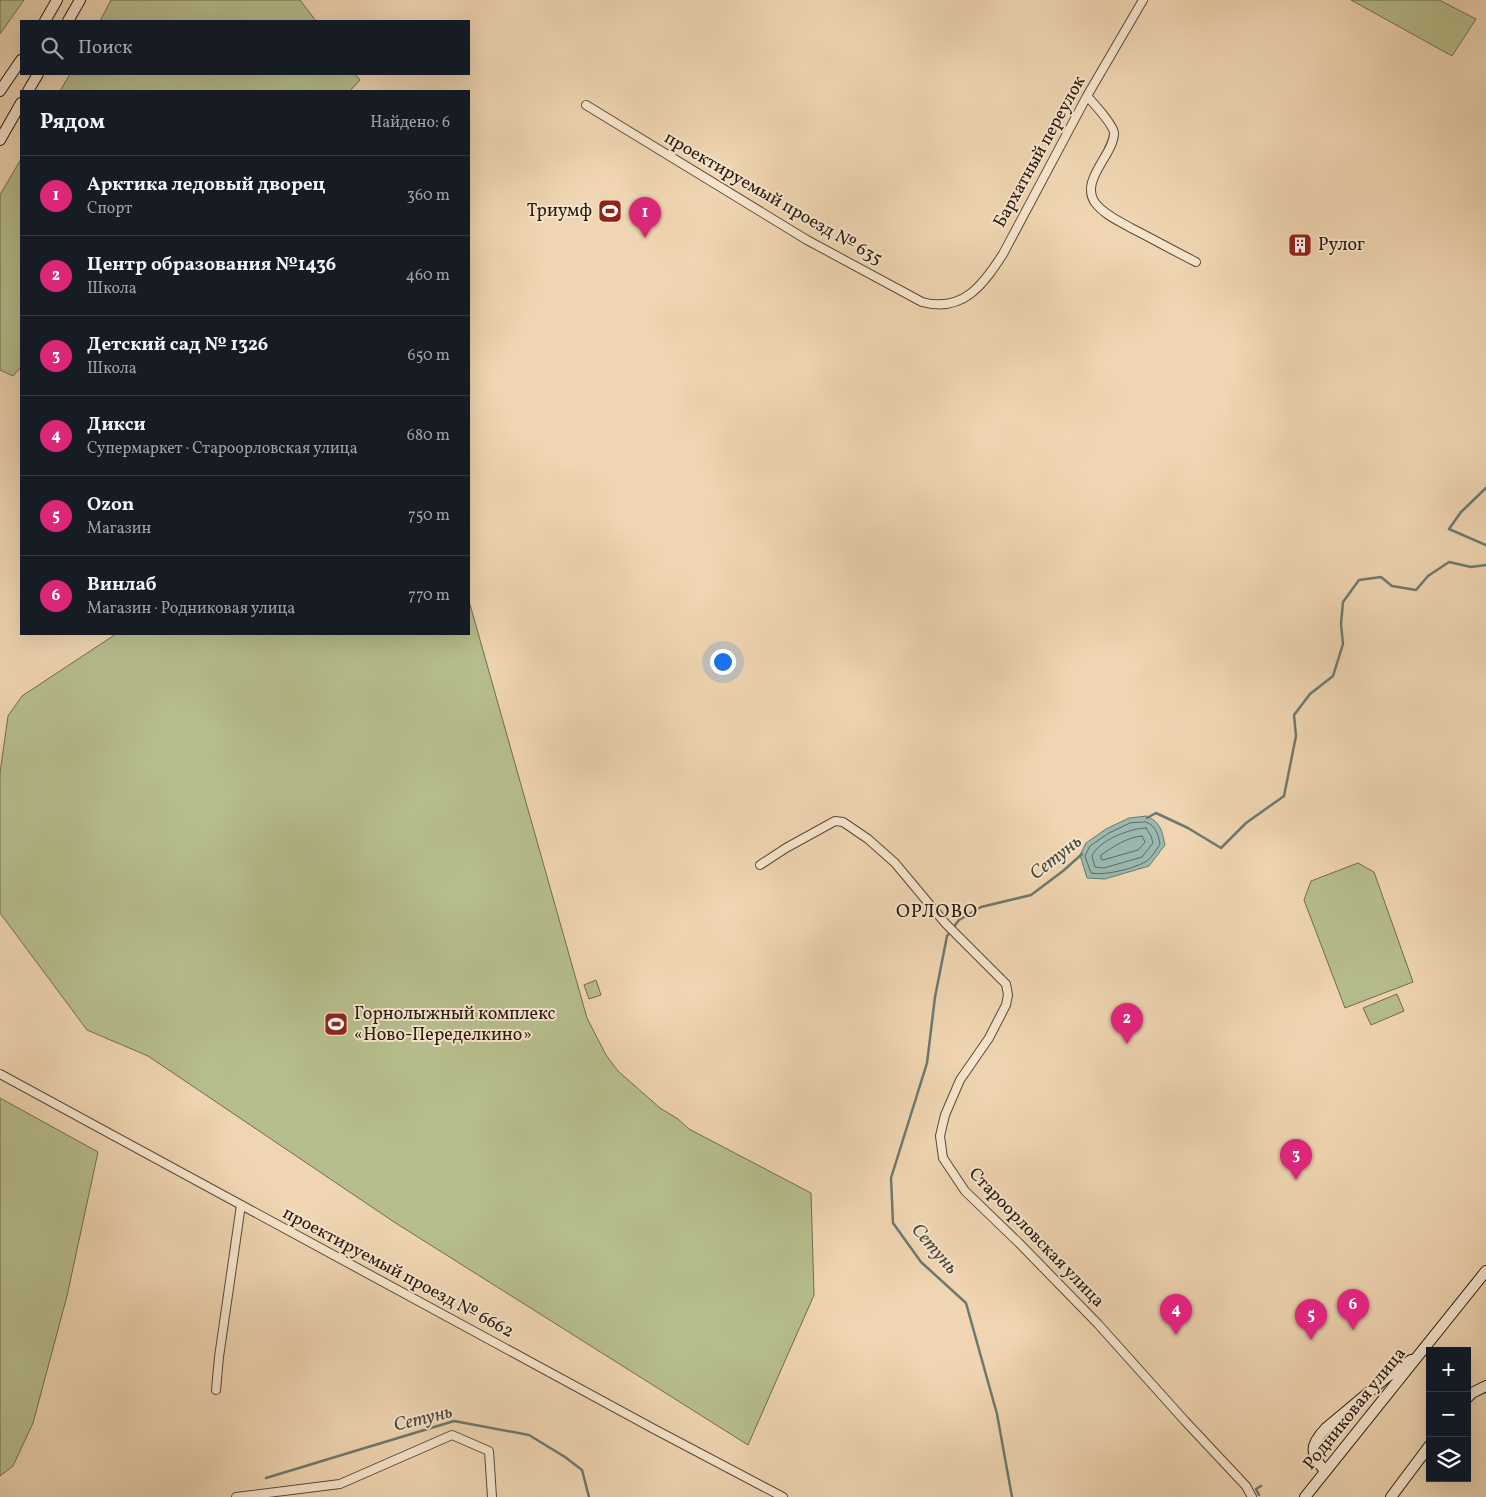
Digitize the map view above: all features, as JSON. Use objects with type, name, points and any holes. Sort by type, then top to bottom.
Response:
[{"type":"main road","points":[[46,20],[57,0]]},
{"type":"main road","points":[[69,20],[80,0]]},
{"type":"main road","points":[[0,91],[20,61]]},
{"type":"main road","points":[[29,90],[37,75]]},
{"type":"main road","points":[[0,140],[20,105]]},
{"type":"main road","name":"Родниковая улица","points":[[1305,1497],[1486,1270]]},
{"type":"main road","points":[[1325,1470],[1317,1462],[1313,1450],[1318,1436],[1387,1376],[1420,1353]]},
{"type":"main road","points":[[1471,1394],[1486,1386]]},
{"type":"main road","points":[[1391,1497],[1426,1451]]},
{"type":"street","name":"Бархатный переулок","points":[[950,304],[968,296],[991,272],[1087,96],[1143,0]]},
{"type":"street","points":[[1087,96],[1114,132],[1112,141],[1092,180],[1091,193],[1095,204],[1108,215],[1196,262]]},
{"type":"street","name":"проектируемый проезд № 635","points":[[586,105],[807,240],[922,302],[940,306],[950,304]]},
{"type":"street","name":"Староорловская улица","points":[[760,865],[786,848],[835,822],[844,822],[868,838],[895,863],[946,924],[1006,984],[1008,995],[1006,1005],[988,1038],[960,1080],[945,1115],[940,1136],[943,1158],[965,1191],[1098,1324],[1246,1486],[1252,1497]]},
{"type":"street","name":"проектируемый проезд № 6662","points":[[0,1074],[645,1425],[783,1497]]},
{"type":"street","points":[[216,1390],[241,1205]]},
{"type":"street","points":[[236,1497],[340,1484],[452,1435],[489,1451],[492,1497]]},
{"type":"green space","points":[[0,0],[24,0],[0,34]]},
{"type":"green space","points":[[111,0],[300,0],[315,20],[101,20]]},
{"type":"green space","points":[[1351,0],[1439,0],[1476,19],[1452,56]]},
{"type":"green space","points":[[69,75],[356,75],[360,80],[351,90],[61,90]]},
{"type":"green space","points":[[20,161],[20,368],[13,376],[0,370],[0,195]]},
{"type":"green space","name":"Горнолыжный комплекс «Ново-Переделкино»","points":[[470,605],[587,1018],[606,1055],[618,1071],[660,1108],[678,1119],[689,1129],[811,1193],[814,1295],[748,1445],[394,1222],[148,1056],[87,1030],[0,913],[0,773],[8,716],[22,696],[114,635],[470,635]]},
{"type":"green space","points":[[1358,863],[1374,872],[1413,982],[1345,1008],[1304,900],[1311,881]]},
{"type":"green space","points":[[596,980],[601,995],[589,999],[584,985]]},
{"type":"green space","points":[[1397,994],[1404,1011],[1371,1025],[1363,1008]]},
{"type":"green space","points":[[0,1098],[98,1152],[67,1296],[33,1423],[13,1466],[0,1476]]},
{"type":"water","points":[[1147,816],[1160,828],[1165,845],[1149,866],[1105,879],[1087,878],[1080,855],[1086,843],[1106,829],[1129,818]]},
{"type":"waterway","name":"Сетунь","points":[[1486,488],[1461,512],[1449,529],[1486,545]]},
{"type":"waterway","name":"Сетунь","points":[[1147,818],[1156,813],[1188,828],[1221,848],[1246,823],[1284,796],[1296,736],[1294,715],[1310,694],[1333,676],[1343,644],[1341,624],[1343,602],[1359,580],[1381,577],[1392,586],[1416,590],[1428,576],[1449,562],[1471,567],[1486,565]]},
{"type":"waterway","name":"Сетунь","points":[[1012,1497],[997,1414],[966,1303],[921,1262],[893,1223],[891,1178],[927,1063],[935,997],[947,936],[959,920],[981,907],[1031,895],[1082,854]]},
{"type":"waterway","name":"Сетунь","points":[[266,1478],[454,1421],[529,1435],[582,1470],[589,1497]]},
{"type":"waterway","points":[[1259,1495],[1256,1489],[1261,1486]]},
{"type":"place","name":"Триумф","points":[[610,211]]},
{"type":"place","name":"Арктика ледовый дворец","points":[[645,238]]},
{"type":"place","name":"Рулог","points":[[1300,245]]},
{"type":"place","name":"Горнолыжный комплекс «Ново-Переделкино»","points":[[336,1024]]},
{"type":"place","name":"Центр образования №1436","points":[[1127,1044]]},
{"type":"place","name":"Детский сад № 1326","points":[[1296,1180]]},
{"type":"place","name":"Винлаб","points":[[1353,1330]]},
{"type":"place","name":"Дикси","points":[[1176,1335]]},
{"type":"place","name":"Ozon","points":[[1311,1340]]},
{"type":"district","name":"ОРЛОВО","points":[[937,912]]}]
